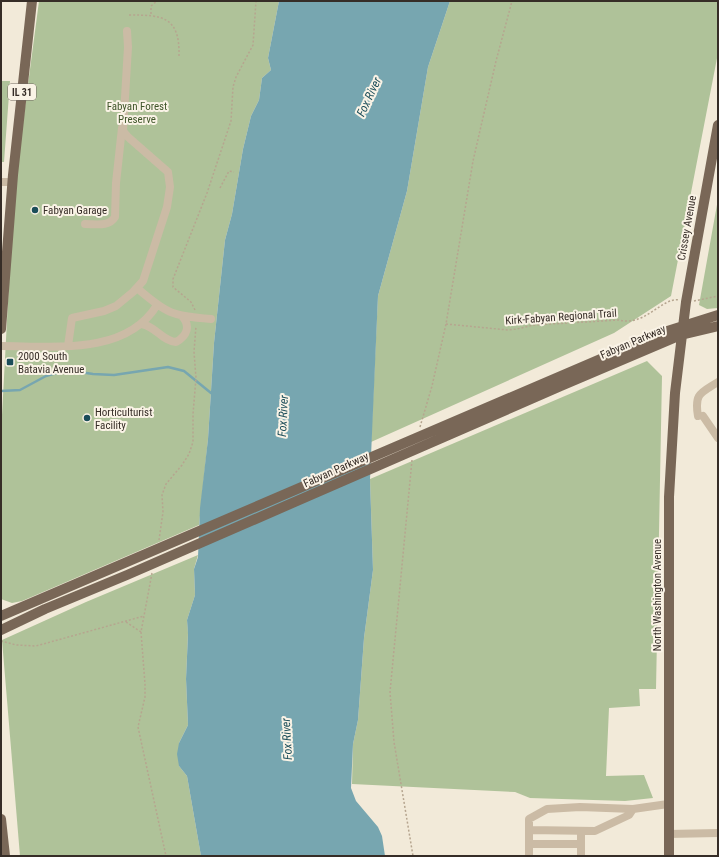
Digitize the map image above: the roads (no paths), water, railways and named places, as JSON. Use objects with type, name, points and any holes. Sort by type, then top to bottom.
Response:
[{"type":"main road","name":"IL 31","points":[[1,329],[13,182],[32,1]]},
{"type":"main road","name":"Crissey Avenue","points":[[682,330],[718,125]]},
{"type":"main road","points":[[682,330],[718,315]]},
{"type":"main road","points":[[682,330],[718,326]]},
{"type":"main road","name":"Fabyan Parkway","points":[[1,616],[682,330]]},
{"type":"main road","name":"North Washington Avenue","points":[[669,856],[668,497],[675,393],[682,330]]},
{"type":"main road","name":"Fabyan Parkway","points":[[1,630],[559,381]]},
{"type":"main road","points":[[1,819],[5,856]]},
{"type":"street","points":[[86,224],[110,223],[115,217],[116,183],[128,47],[127,31]]},
{"type":"street","points":[[68,346],[72,318],[104,311],[116,306],[143,281],[167,207],[170,187],[168,172],[128,137],[123,131],[122,125]]},
{"type":"street","points":[[1,182],[13,182]]},
{"type":"street","points":[[137,288],[157,306],[174,315],[212,319]]},
{"type":"street","points":[[1,346],[68,346],[99,343],[142,324],[157,306]]},
{"type":"street","points":[[142,324],[156,330],[167,340],[176,342],[184,336],[187,330],[186,321],[182,316]]},
{"type":"street","points":[[718,382],[698,395],[696,400],[701,416],[718,438]]},
{"type":"street","points":[[529,856],[529,819],[547,809],[580,807],[633,809],[668,804]]},
{"type":"street","points":[[529,830],[595,831],[629,814],[633,809]]},
{"type":"street","points":[[581,831],[581,856]]},
{"type":"street","points":[[668,834],[718,833]]},
{"type":"street","points":[[529,844],[581,844]]},
{"type":"water","name":"Fox River","points":[[279,1],[450,1],[428,67],[407,191],[378,296],[370,479],[373,570],[364,638],[358,720],[353,744],[351,788],[356,801],[378,827],[382,836],[385,856],[201,856],[187,776],[179,766],[177,754],[179,743],[188,725],[186,679],[188,634],[187,620],[195,595],[194,569],[198,557],[200,508],[208,439],[214,343],[225,240],[232,214],[243,149],[251,116],[259,100],[262,78],[271,70],[268,58]]},
{"type":"waterway","points":[[1,391],[20,390],[46,376],[67,370],[93,374],[114,375],[168,367],[184,371],[211,393]]},
{"type":"place","name":"Fabyan Garage","points":[[35,210]]},
{"type":"place","name":"2000 South Batavia Avenue","points":[[10,362]]},
{"type":"place","name":"Horticulturist Facility","points":[[87,418]]},
{"type":"park label","name":"Fabyan Forest Preserve","points":[[137,112]]}]
